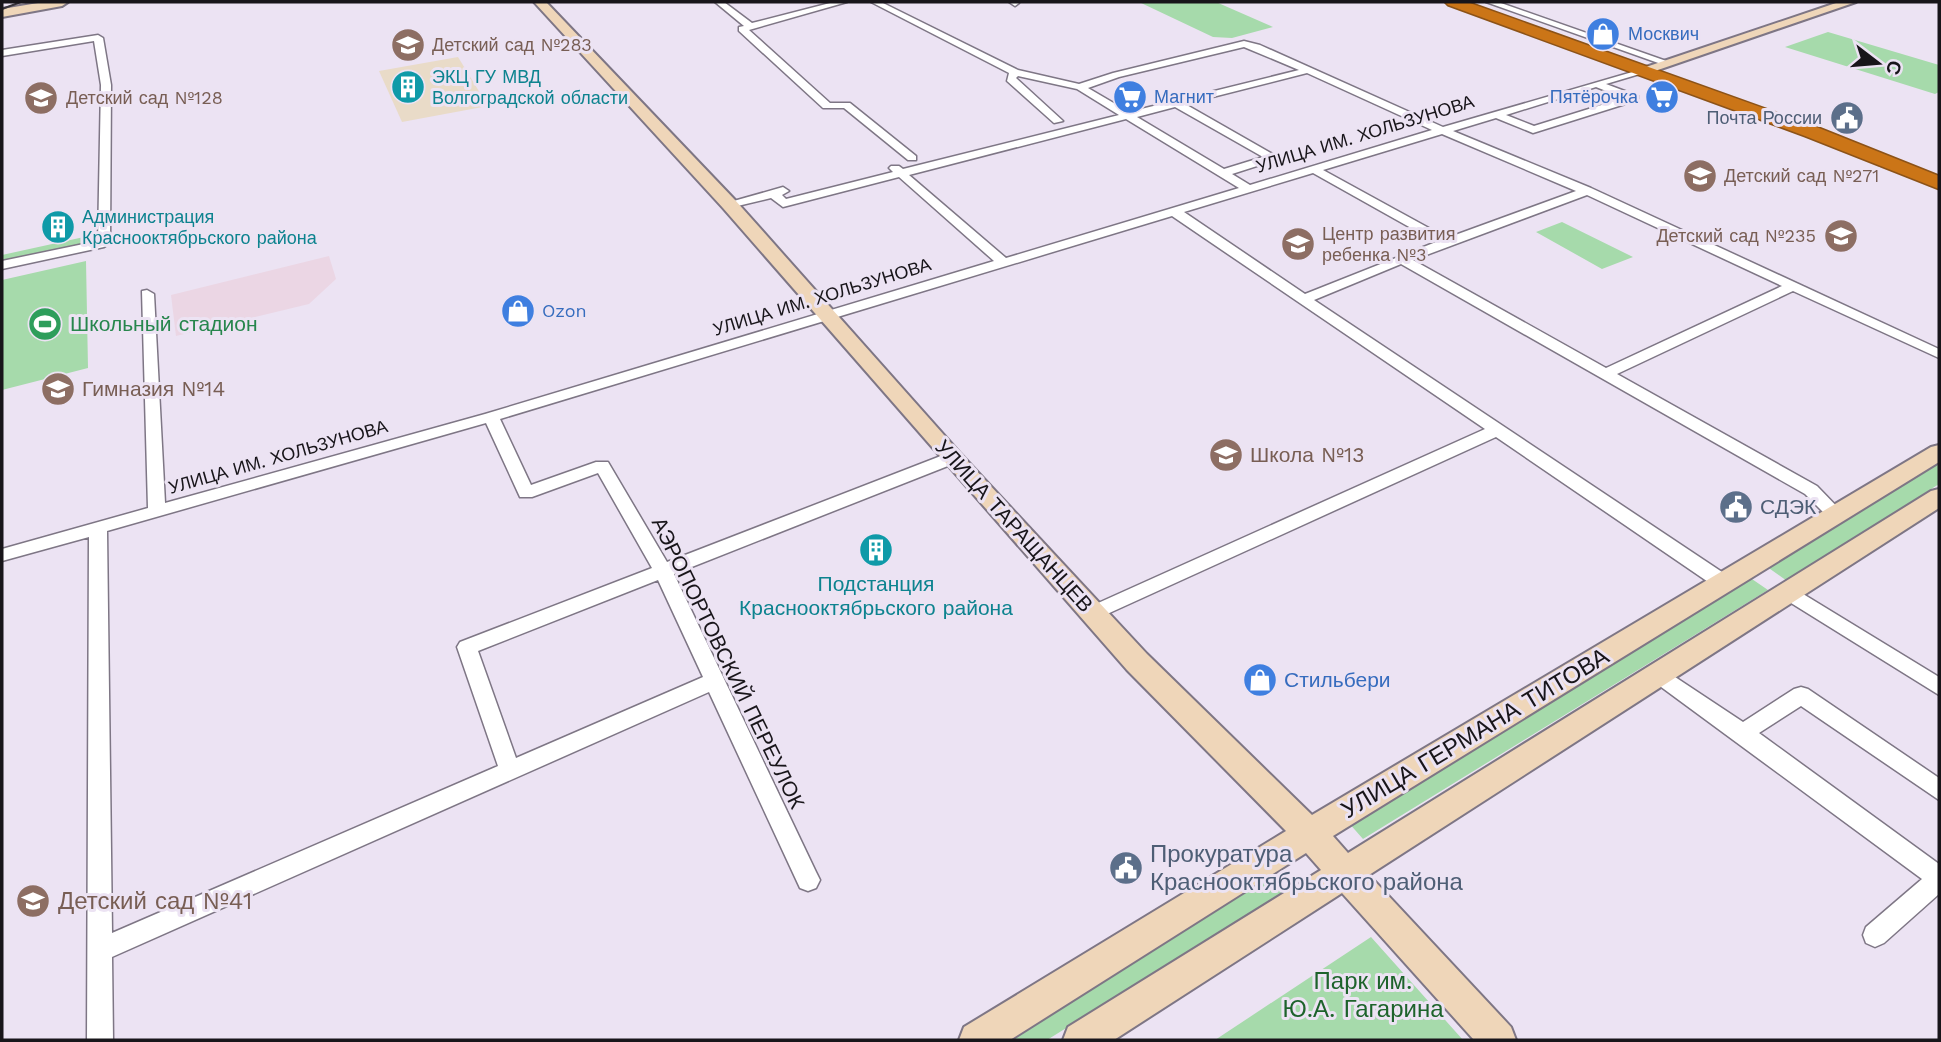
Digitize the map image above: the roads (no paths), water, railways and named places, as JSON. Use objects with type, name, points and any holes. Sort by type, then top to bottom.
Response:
[{"type":"highway","points":[[1453,2],[1653,67],[1939,183]]},
{"type":"highway","points":[[1465,2],[1810,125],[1939,167]]},
{"type":"street","points":[[2,11],[37,2]]},
{"type":"street","points":[[2,11],[62,2]]},
{"type":"street","name":"УЛИЦА ТАРАЩАНЦЕВ","points":[[540,2],[729,204],[952,458],[1137,662],[1310,834],[1498,1040]]},
{"type":"street","points":[[719,2],[827,106],[846,104],[912,158]]},
{"type":"street","points":[[745,27],[843,2]]},
{"type":"street","points":[[875,2],[1015,72],[1080,87],[1250,190]]},
{"type":"street","points":[[1490,2],[1653,67],[1850,2]]},
{"type":"street","points":[[2,52],[98,38],[106,85],[104,243],[2,265]]},
{"type":"street","points":[[1080,87],[1116,75],[1244,44],[1268,50],[1441,130],[1587,191],[1939,354]]},
{"type":"street","name":"УЛИЦА ИМ. ХОЛЬЗУНОВА","points":[[2,555],[491,417],[1653,67]]},
{"type":"street","points":[[729,204],[773,193],[783,203],[895,168],[1308,70]]},
{"type":"street","points":[[1015,72],[1011,79],[1058,121],[1037,126]]},
{"type":"street","points":[[1496,114],[1533,130],[1634,98],[1596,84]]},
{"type":"street","points":[[1175,103],[1272,158],[1223,173]]},
{"type":"street","points":[[895,168],[912,158],[1015,132]]},
{"type":"street","points":[[895,168],[1004,263]]},
{"type":"street","points":[[1315,170],[1447,243]]},
{"type":"street","points":[[1304,299],[1402,259],[1587,191]]},
{"type":"street","points":[[1175,212],[1497,430],[1735,577],[1788,594],[1939,687]]},
{"type":"street","points":[[1402,259],[1811,490],[1837,516]]},
{"type":"street","points":[[1607,373],[1791,287]]},
{"type":"street","points":[[148,294],[157,511]]},
{"type":"street","name":"АЭРОПОРТОВСКИЙ ПЕРЕУЛОК","points":[[491,417],[527,493],[602,466],[662,570],[808,880]]},
{"type":"street","points":[[1094,613],[1497,430]]},
{"type":"street","name":"УЛИЦА ГЕРМАНА ТИТОВА","points":[[977,1040],[1310,834],[1939,452]]},
{"type":"street","points":[[510,770],[467,647],[952,458]]},
{"type":"street","name":"УЛИЦА ГЕРМАНА ТИТОВА","points":[[1081,1040],[1939,498]]},
{"type":"street","points":[[98,527],[100,1040]]},
{"type":"street","points":[[1660,675],[1743,733],[1939,879],[1875,936]]},
{"type":"street","points":[[100,950],[714,681]]},
{"type":"street","points":[[1743,733],[1801,695],[1939,790]]},
{"type":"tram line","points":[[2,9],[21,2]]},
{"type":"place","name":"Москвич","points":[[1603,34]]},
{"type":"place","name":"Детский сад №283","points":[[408,45]]},
{"type":"place","name":"ЭКЦ ГУ МВД Волгоградской области","points":[[408,87]]},
{"type":"place","name":"Магнит","points":[[1130,97]]},
{"type":"place","name":"Пятёрочка","points":[[1662,97]]},
{"type":"place","name":"Детский сад №128","points":[[41,98]]},
{"type":"place","name":"Почта России","points":[[1847,118]]},
{"type":"place","name":"Детский сад №271","points":[[1700,176]]},
{"type":"place","name":"Администрация Краснооктябрьского района","points":[[58,227]]},
{"type":"place","name":"Детский сад №235","points":[[1841,236]]},
{"type":"place","name":"Центр развития ребенка №3","points":[[1298,244]]},
{"type":"place","name":"Ozon","points":[[518,311]]},
{"type":"place","name":"Школьный стадион","points":[[45,324]]},
{"type":"place","name":"Гимназия №14","points":[[58,389]]},
{"type":"place","name":"Школа №13","points":[[1226,455]]},
{"type":"place","name":"СДЭК","points":[[1736,507]]},
{"type":"place","name":"Подстанция Краснооктябрьского района","points":[[876,550]]},
{"type":"place","name":"Стильбери","points":[[1260,680]]},
{"type":"place","name":"Прокуратура Краснооктябрьского района","points":[[1126,868]]},
{"type":"place","name":"Детский сад №41","points":[[33,901]]},
{"type":"park label","name":"Парк им. Ю.А. Гагарина","points":[[1363,995]]}]
